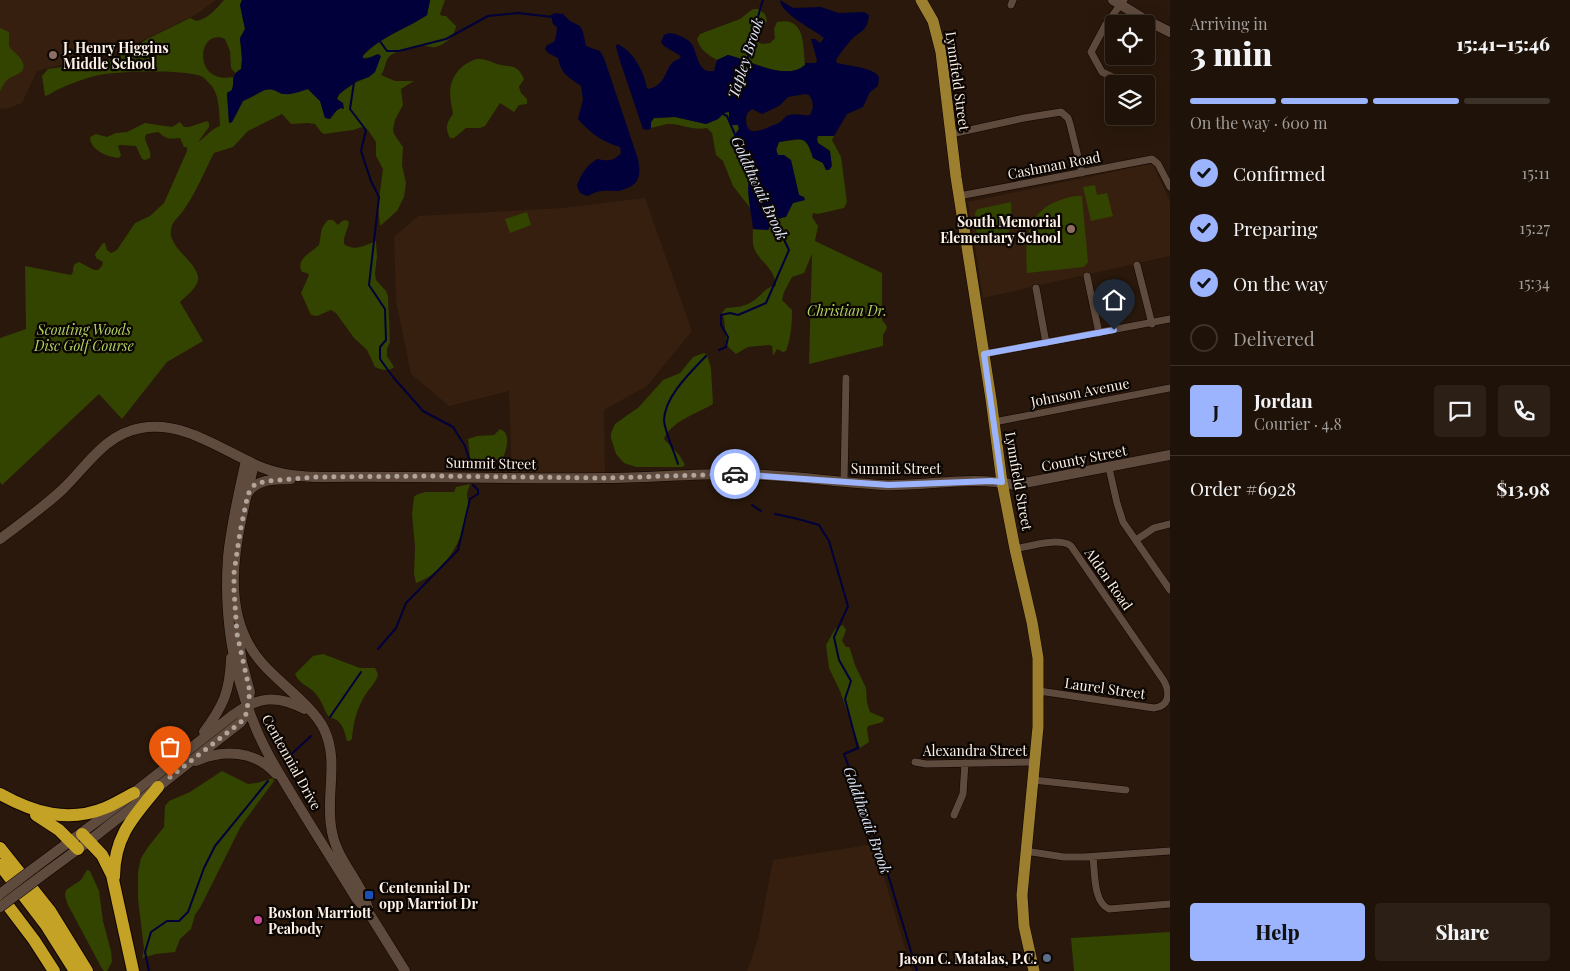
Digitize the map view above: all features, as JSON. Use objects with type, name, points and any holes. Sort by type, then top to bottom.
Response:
[{"type":"highway","points":[[114,882],[116,859],[125,830],[135,813],[158,787]]},
{"type":"highway","points":[[18,804],[39,812],[76,815],[106,808],[134,793]]},
{"type":"highway","points":[[0,794],[80,841],[106,862],[114,882],[133,971]]},
{"type":"highway","points":[[0,848],[50,911],[87,971]]},
{"type":"highway","points":[[0,865],[46,925],[75,971]]},
{"type":"highway","points":[[0,894],[54,971]]},
{"type":"highway","points":[[34,940],[44,971]]},
{"type":"main road","name":"Lynnfield Street","points":[[921,0],[932,21],[939,42],[947,90],[959,196],[1002,482],[1035,635],[1039,691],[1035,762],[1022,893],[1022,917],[1034,971]]},
{"type":"main road","points":[[1119,2],[1149,22],[1170,32]]},
{"type":"main road","name":"Summit Street","points":[[0,539],[63,489],[88,460],[106,444],[138,428],[174,428],[250,462],[285,474],[313,477],[605,478],[741,474],[889,485],[1002,482]]},
{"type":"main road","name":"County Street","points":[[1002,482],[1014,485],[1170,456]]},
{"type":"main road","name":"Centennial Drive","points":[[250,462],[248,494],[236,559],[235,606],[242,632],[255,656],[315,716],[324,728],[331,750],[330,824],[334,842],[340,857],[366,901],[369,913]]},
{"type":"main road","name":"Centennial Drive","points":[[250,462],[228,557],[227,605],[231,642],[247,706],[260,738],[286,786],[356,898],[369,913],[405,971]]},
{"type":"main road","points":[[248,494],[255,484],[260,482],[313,477]]},
{"type":"main road","points":[[0,894],[37,872],[158,787],[241,722],[244,718],[250,692],[237,634],[235,606]]},
{"type":"main road","points":[[184,754],[204,734],[222,704],[230,671],[231,642]]},
{"type":"main road","points":[[80,841],[134,793],[247,706],[265,700],[278,700],[292,703],[315,716]]},
{"type":"main road","points":[[181,768],[205,757],[223,753],[234,753],[253,757],[267,765],[286,786]]},
{"type":"main road","points":[[0,907],[37,872]]},
{"type":"street","points":[[1108,75],[1102,72],[1091,52],[1119,2]]},
{"type":"street","points":[[951,134],[1024,118],[1062,112],[1068,118],[1070,124],[1082,173]]},
{"type":"street","name":"Cashman Road","points":[[959,196],[1145,160],[1154,160],[1169,182]]},
{"type":"street","points":[[1137,265],[1152,324]]},
{"type":"street","points":[[1088,276],[1099,333]]},
{"type":"street","points":[[1036,288],[1046,343]]},
{"type":"street","points":[[984,354],[1152,324],[1170,319]]},
{"type":"street","points":[[844,482],[846,378]]},
{"type":"street","name":"Johnson Avenue","points":[[994,422],[1170,388]]},
{"type":"street","points":[[1109,468],[1119,512],[1126,527],[1170,590]]},
{"type":"street","points":[[1136,540],[1154,528],[1170,524]]},
{"type":"street","name":"Alden Road","points":[[1015,549],[1058,542],[1071,546],[1160,674]]},
{"type":"street","name":"Laurel Street","points":[[1039,691],[1123,704],[1159,707],[1167,702],[1169,697],[1160,674]]},
{"type":"street","name":"Alexandra Street","points":[[915,762],[926,764],[1035,762]]},
{"type":"street","points":[[954,815],[963,794],[965,763]]},
{"type":"street","points":[[1033,780],[1126,790]]},
{"type":"street","points":[[1025,851],[1064,857],[1093,857],[1170,851]]},
{"type":"street","points":[[1093,857],[1098,897],[1104,907],[1109,909],[1170,904]]},
{"type":"shaded area","name":"J. Henry Higgins Middle School","points":[[0,0],[216,0],[197,14],[143,40],[123,52],[88,58],[37,71],[22,103],[0,109]]},
{"type":"shaded area","name":"South Memorial Elementary School","points":[[1150,164],[1154,166],[1170,201],[1170,256],[983,298],[968,202]]},
{"type":"shaded area","points":[[645,198],[692,331],[647,386],[604,410],[605,474],[512,475],[509,391],[449,406],[411,374],[396,301],[394,237],[418,216],[562,208]]},
{"type":"shaded area","points":[[874,844],[912,971],[747,971],[758,939],[773,860]]},
{"type":"green space","name":"Scouting Woods Disc Golf Course","points":[[224,0],[242,0],[240,5],[245,29],[240,38],[241,69],[235,73],[231,68],[230,51],[225,39],[216,38],[209,41],[204,48],[203,56],[205,65],[211,73],[220,77],[233,77],[234,84],[232,90],[227,93],[229,123],[232,122],[243,101],[264,90],[273,89],[282,94],[290,94],[308,89],[320,101],[325,117],[341,108],[344,109],[337,99],[339,95],[350,86],[369,77],[372,57],[363,58],[363,56],[378,43],[427,15],[430,0],[445,0],[440,14],[446,16],[456,26],[452,37],[439,46],[418,45],[393,54],[389,57],[381,75],[395,81],[414,81],[401,89],[403,105],[395,120],[393,129],[394,134],[403,147],[402,165],[406,183],[404,197],[397,211],[380,226],[378,206],[383,169],[376,156],[376,142],[368,130],[362,127],[324,134],[315,124],[291,124],[282,114],[248,131],[233,147],[214,153],[192,197],[174,222],[171,230],[171,237],[175,244],[197,272],[198,279],[196,285],[180,302],[203,341],[167,362],[122,419],[99,394],[2,485],[0,482],[0,338],[26,329],[25,266],[71,275],[74,266],[79,262],[94,270],[98,270],[103,262],[96,258],[95,254],[103,243],[105,243],[107,250],[111,253],[117,250],[135,223],[150,216],[164,203],[187,151],[187,147],[184,147],[180,138],[168,138],[158,132],[145,136],[150,158],[142,159],[136,146],[120,145],[118,146],[121,155],[119,158],[100,152],[93,146],[90,137],[96,134],[107,137],[116,133],[127,132],[145,123],[172,127],[180,122],[184,127],[189,127],[207,121],[209,127],[198,142],[220,126],[214,89],[203,77],[194,74],[133,72],[104,74],[90,77],[45,96],[42,76],[48,69],[76,65],[95,65],[127,53],[147,39],[190,18],[197,21],[205,18]]},
{"type":"green space","points":[[753,9],[758,9],[765,14],[767,21],[757,35],[756,41],[762,44],[770,43],[775,38],[774,29],[777,22],[786,21],[798,28],[803,41],[805,65],[797,70],[778,71],[728,55],[717,60],[702,49],[697,39],[700,34],[740,19]]},
{"type":"green space","points":[[0,28],[9,32],[9,46],[24,65],[22,71],[9,78],[0,91]]},
{"type":"green space","points":[[477,59],[519,70],[524,79],[519,87],[521,93],[527,99],[527,104],[519,105],[514,112],[500,103],[485,126],[466,128],[454,138],[450,138],[447,126],[453,114],[450,95],[452,81],[464,65]]},
{"type":"green space","points":[[729,111],[729,122],[732,125],[738,125],[739,129],[734,136],[737,146],[748,153],[752,160],[748,187],[751,209],[733,186],[723,161],[716,155],[712,133],[707,128],[667,124],[651,128],[651,122],[654,118],[675,117],[706,124],[718,119]]},
{"type":"green space","name":"Christian Dr.","points":[[818,136],[834,136],[832,140],[841,157],[847,202],[844,208],[818,214],[813,213],[812,217],[818,226],[815,241],[882,273],[882,320],[887,328],[883,335],[883,346],[809,364],[812,254],[804,273],[792,277],[784,292],[782,300],[792,310],[791,331],[786,351],[783,352],[777,349],[773,356],[772,346],[769,345],[748,347],[736,354],[727,346],[722,313],[726,308],[750,303],[766,289],[776,286],[773,274],[754,248],[753,229],[768,230],[774,218],[781,219],[793,203],[804,200],[799,195],[791,160],[778,155],[777,145],[779,142],[803,139],[807,142],[813,158],[823,163],[826,170],[830,151],[818,143]]},
{"type":"green space","points":[[1095,185],[1097,195],[1107,193],[1113,216],[1091,221],[1083,187]]},
{"type":"green space","points":[[1075,196],[1082,196],[1088,262],[1084,267],[1027,273],[1027,245],[1033,222],[1039,213],[1048,206]]},
{"type":"green space","points":[[1011,202],[1011,221],[1008,234],[1004,238],[997,240],[977,241],[975,212],[978,209]]},
{"type":"green space","points":[[527,212],[531,225],[510,233],[505,219]]},
{"type":"green space","points":[[328,220],[333,220],[338,225],[342,221],[346,220],[349,222],[344,241],[344,244],[348,246],[356,248],[376,241],[376,280],[388,296],[390,342],[387,356],[394,367],[389,370],[375,367],[367,350],[354,338],[336,313],[331,310],[317,316],[311,315],[301,293],[309,275],[302,272],[300,267],[302,260],[319,245],[322,229]]},
{"type":"green space","points":[[704,353],[707,355],[711,368],[713,404],[678,423],[667,433],[664,439],[680,456],[685,465],[682,467],[636,467],[624,463],[616,454],[611,438],[615,424],[639,407],[663,380],[680,373],[693,357]]},
{"type":"green space","points":[[500,429],[504,431],[507,439],[502,462],[471,465],[468,439],[477,436],[494,435]]},
{"type":"green space","points":[[470,484],[467,495],[469,507],[467,519],[458,542],[437,571],[416,583],[412,514],[414,497],[425,492],[454,492],[456,487]]},
{"type":"green space","points":[[843,625],[846,630],[842,641],[846,647],[849,647],[866,688],[870,712],[884,718],[883,722],[868,726],[869,742],[860,748],[840,691],[829,668],[826,645],[835,629]]},
{"type":"green space","points":[[323,654],[360,668],[375,668],[378,674],[375,682],[360,704],[354,722],[352,739],[349,741],[347,741],[340,723],[329,717],[317,696],[295,674],[313,656]]},
{"type":"green space","points":[[222,771],[248,784],[273,778],[274,781],[241,826],[195,915],[191,929],[180,939],[175,952],[142,958],[144,949],[138,899],[138,872],[141,858],[164,827],[165,806],[169,801],[190,792]]},
{"type":"green space","points":[[87,870],[90,871],[99,891],[103,921],[111,951],[112,962],[107,971],[104,971],[101,967],[65,896],[66,890],[81,880]]},
{"type":"green space","points":[[1170,932],[1170,971],[1074,971],[1071,938]]},
{"type":"water","points":[[242,0],[430,0],[427,15],[370,48],[363,55],[363,58],[366,59],[378,54],[381,56],[375,72],[369,77],[357,81],[339,94],[337,99],[343,103],[344,109],[337,110],[330,119],[325,118],[320,101],[308,89],[287,94],[268,89],[243,101],[232,122],[229,123],[227,93],[232,90],[234,76],[241,69],[240,38],[245,29],[240,5]]},
{"type":"water","points":[[780,0],[793,8],[821,7],[839,13],[864,12],[869,15],[865,28],[851,40],[836,60],[837,63],[872,71],[877,74],[879,79],[878,86],[870,92],[863,107],[847,114],[834,136],[818,136],[818,143],[830,151],[832,166],[829,170],[826,170],[823,163],[813,158],[808,145],[802,140],[779,142],[776,150],[778,155],[784,155],[791,160],[799,195],[804,197],[805,200],[793,203],[786,217],[774,219],[768,230],[753,229],[748,191],[753,166],[752,160],[747,152],[734,141],[734,136],[739,129],[738,125],[732,125],[729,122],[729,112],[706,124],[675,117],[654,118],[651,122],[651,128],[648,130],[643,129],[616,47],[617,44],[623,47],[633,56],[649,89],[656,86],[664,78],[674,61],[681,56],[664,46],[661,42],[664,35],[668,33],[676,34],[690,42],[701,66],[708,71],[714,71],[717,60],[728,55],[778,71],[797,70],[805,65],[805,63],[816,63],[817,60],[811,39],[815,39],[820,43],[824,38],[791,16]],"holes":[[[809,95],[813,105],[810,115],[789,115],[777,124],[761,130],[754,131],[748,128],[746,116],[752,109],[762,114],[779,106],[788,97]]]},
{"type":"water","points":[[555,13],[563,14],[570,21],[580,26],[586,46],[600,51],[604,58],[638,159],[638,179],[628,188],[620,191],[598,192],[587,196],[580,193],[577,186],[584,171],[590,164],[597,159],[613,159],[621,153],[620,147],[597,136],[578,119],[583,100],[581,86],[564,72],[558,58],[548,53],[545,49],[547,45],[554,42],[556,36],[557,27],[553,24],[551,15]]},
{"type":"waterway","name":"Tapley Brook","points":[[746,63],[763,0]]},
{"type":"waterway","name":"Goldthwait Brook","points":[[379,40],[387,51],[399,51],[446,39],[488,16],[518,13],[553,17]]},
{"type":"waterway","points":[[354,82],[350,109],[366,130],[361,151],[371,181],[379,197],[369,285],[385,309],[386,340],[380,347],[380,359],[423,411],[453,427],[465,446],[472,469]]},
{"type":"waterway","name":"Goldthwait Brook","points":[[723,114],[727,116],[736,137]]},
{"type":"waterway","name":"Goldthwait Brook","points":[[740,146],[753,173]]},
{"type":"waterway","name":"Goldthwait Brook","points":[[719,350],[726,347],[728,337],[721,325],[721,315],[730,313],[738,315],[766,303],[789,250],[774,219]]},
{"type":"waterway","name":"Goldthwait Brook","points":[[678,464],[664,424],[665,411],[679,385],[706,356]]},
{"type":"waterway","points":[[378,649],[396,628],[406,603],[458,550],[470,499],[478,494],[478,490],[473,485]]},
{"type":"waterway","name":"Goldthwait Brook","points":[[752,505],[761,511]]},
{"type":"waterway","name":"Goldthwait Brook","points":[[775,514],[819,525],[829,541],[848,606],[834,637],[839,660],[851,681],[845,699],[858,748],[844,754],[886,868],[917,971]]},
{"type":"waterway","points":[[330,717],[361,672]]},
{"type":"waterway","points":[[285,760],[311,736]]},
{"type":"waterway","points":[[149,971],[145,952],[151,932],[167,921],[179,921],[188,912],[204,868],[215,846],[268,781]]},
{"type":"way so far","points":[[170,777],[235,728],[246,714],[250,692],[237,634],[234,573],[248,494],[255,484],[315,477],[605,478],[735,474]]},
{"type":"place","name":"J. Henry Higgins Middle School","points":[[53,55]]},
{"type":"place","name":"South Memorial Elementary School","points":[[1071,229]]},
{"type":"place","name":"Centennial Dr opp Marriot Dr","points":[[369,895]]},
{"type":"place","name":"Boston Marriott Peabody","points":[[258,920]]},
{"type":"place","name":"Jason C. Matalas, P.C.","points":[[1047,958]]},
{"type":"route","points":[[735,474],[880,484],[1002,482],[984,354],[1114,330]]}]
